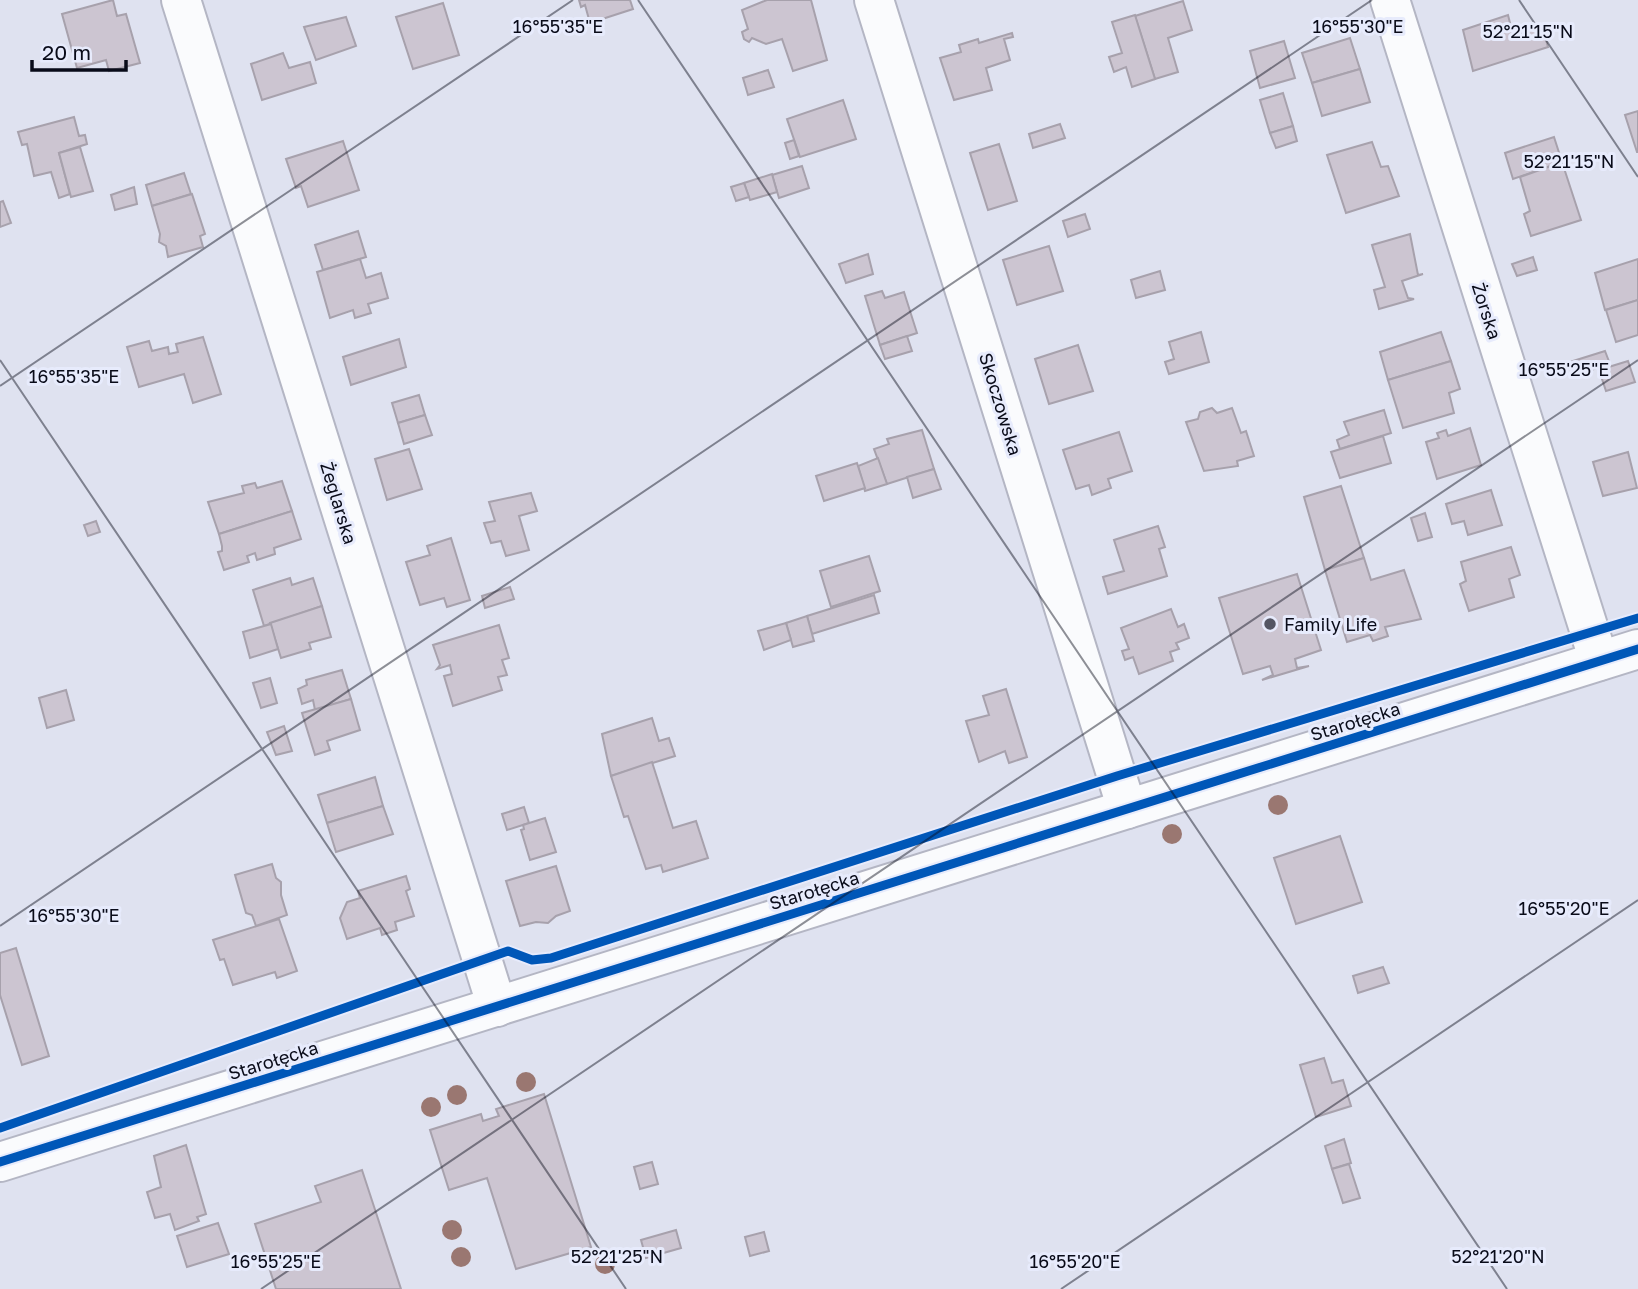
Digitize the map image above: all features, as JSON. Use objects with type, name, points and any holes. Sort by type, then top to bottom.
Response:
[{"type":"street","name":"Żeglarska","points":[[181,0],[497,1007]]},
{"type":"street","name":"Skoczowska","points":[[874,0],[1127,809]]},
{"type":"street","name":"Żorska","points":[[1390,0],[1599,661]]},
{"type":"street","name":"Starołęcka","points":[[0,1162],[1638,649]]},
{"type":"building","points":[[113,0],[117,16],[126,14],[140,63],[109,71],[106,60],[77,68],[62,14]]},
{"type":"building","points":[[579,0],[630,0],[633,9],[590,23],[585,5],[581,7]]},
{"type":"building","points":[[767,0],[811,0],[827,60],[793,71],[782,39],[766,44],[752,38],[749,42],[744,39],[742,32],[748,29],[742,10]]},
{"type":"building","points":[[1183,1],[1192,30],[1168,38],[1178,72],[1155,79],[1135,16]]},
{"type":"building","points":[[443,3],[459,55],[413,69],[396,17]]},
{"type":"building","points":[[1135,15],[1155,79],[1132,87],[1126,67],[1114,72],[1109,57],[1122,53],[1112,22]]},
{"type":"building","points":[[1508,15],[1513,35],[1542,26],[1548,47],[1473,71],[1463,30]]},
{"type":"building","points":[[346,17],[356,46],[316,60],[304,27]]},
{"type":"building","points":[[1012,33],[1013,37],[1004,39],[1010,60],[986,68],[992,90],[954,100],[940,58],[961,52],[959,45],[978,39],[979,43]]},
{"type":"building","points":[[1350,38],[1360,69],[1312,83],[1302,53]]},
{"type":"building","points":[[1284,41],[1295,78],[1260,88],[1250,51]]},
{"type":"building","points":[[283,53],[289,68],[310,62],[316,83],[262,100],[251,64]]},
{"type":"building","points":[[1360,69],[1370,102],[1322,116],[1312,83]]},
{"type":"building","points":[[768,70],[774,87],[748,95],[743,78]]},
{"type":"building","points":[[1283,93],[1293,126],[1270,133],[1260,100]]},
{"type":"building","points":[[843,100],[856,139],[800,157],[787,119]]},
{"type":"building","points":[[1638,111],[1638,152],[1637,152],[1625,115]]},
{"type":"building","points":[[74,117],[79,136],[85,135],[87,144],[59,153],[70,194],[59,198],[51,172],[34,176],[27,144],[22,145],[18,132]]},
{"type":"building","points":[[1060,124],[1065,138],[1033,148],[1029,134]]},
{"type":"building","points":[[1293,126],[1297,141],[1276,148],[1270,133]]},
{"type":"building","points":[[1554,137],[1562,162],[1513,179],[1505,153]]},
{"type":"building","points":[[794,140],[799,156],[790,159],[785,143]]},
{"type":"building","points":[[343,141],[359,190],[308,207],[301,186],[296,188],[286,159]]},
{"type":"building","points":[[1372,142],[1381,167],[1388,166],[1399,196],[1346,213],[1327,155]]},
{"type":"building","points":[[999,144],[1017,201],[988,210],[970,153]]},
{"type":"building","points":[[80,147],[93,191],[71,197],[59,153]]},
{"type":"building","points":[[1562,162],[1581,220],[1531,236],[1524,214],[1530,211],[1520,177]]},
{"type":"building","points":[[802,166],[809,188],[779,198],[772,175]]},
{"type":"building","points":[[184,173],[191,194],[152,206],[146,185]]},
{"type":"building","points":[[772,174],[777,192],[750,200],[744,183]]},
{"type":"building","points":[[744,183],[749,197],[736,201],[731,187]]},
{"type":"building","points":[[134,187],[137,204],[115,210],[111,195]]},
{"type":"building","points":[[192,194],[205,234],[200,236],[203,247],[168,257],[166,246],[159,242],[160,234],[152,206]]},
{"type":"building","points":[[3,201],[11,223],[0,227],[0,202]]},
{"type":"building","points":[[1085,214],[1090,229],[1068,237],[1063,221]]},
{"type":"building","points":[[358,231],[366,257],[323,270],[315,245]]},
{"type":"building","points":[[1410,234],[1418,275],[1423,274],[1402,281],[1408,298],[1414,299],[1379,309],[1374,290],[1385,287],[1372,245]]},
{"type":"building","points":[[1049,246],[1063,291],[1017,305],[1003,260]]},
{"type":"building","points":[[868,254],[873,274],[846,283],[839,264]]},
{"type":"building","points":[[1533,257],[1537,270],[1517,276],[1512,264]]},
{"type":"building","points":[[360,259],[366,278],[381,273],[388,298],[368,304],[371,313],[355,318],[353,310],[330,318],[317,272]]},
{"type":"building","points":[[1638,259],[1638,300],[1605,310],[1595,273]]},
{"type":"building","points":[[1160,271],[1165,290],[1136,298],[1131,280]]},
{"type":"building","points":[[882,291],[885,298],[904,292],[917,333],[880,345],[865,296]]},
{"type":"building","points":[[1638,300],[1638,335],[1616,342],[1606,310]]},
{"type":"building","points":[[1201,332],[1209,362],[1169,374],[1165,362],[1174,359],[1169,342]]},
{"type":"building","points":[[1441,332],[1451,361],[1388,380],[1380,352]]},
{"type":"building","points":[[907,336],[912,351],[885,359],[880,345]]},
{"type":"building","points":[[203,337],[221,394],[193,403],[184,374],[139,387],[127,347],[149,341],[152,351],[168,347],[169,354],[178,352],[176,344]]},
{"type":"building","points":[[399,339],[406,367],[351,385],[343,357]]},
{"type":"building","points":[[1078,345],[1093,391],[1049,404],[1035,359]]},
{"type":"building","points":[[1605,351],[1610,364],[1575,375],[1570,362]]},
{"type":"building","points":[[1451,361],[1460,389],[1449,393],[1454,413],[1403,428],[1388,380]]},
{"type":"building","points":[[1628,361],[1635,382],[1606,391],[1599,370]]},
{"type":"building","points":[[419,395],[425,415],[398,423],[392,403]]},
{"type":"building","points":[[1212,408],[1217,413],[1232,408],[1241,433],[1246,431],[1254,456],[1237,461],[1238,466],[1204,471],[1186,422],[1198,419],[1200,412]]},
{"type":"building","points":[[1384,410],[1391,433],[1340,449],[1337,440],[1349,435],[1344,422]]},
{"type":"building","points":[[425,415],[432,435],[404,444],[398,423]]},
{"type":"building","points":[[1470,428],[1481,465],[1437,479],[1426,442],[1439,438],[1437,433],[1446,430],[1448,436]]},
{"type":"building","points":[[922,430],[934,469],[887,484],[874,449],[889,444],[887,439]]},
{"type":"building","points":[[1119,432],[1132,471],[1108,479],[1111,488],[1092,495],[1089,485],[1076,489],[1063,450]]},
{"type":"building","points":[[1383,436],[1391,463],[1340,478],[1331,452]]},
{"type":"building","points":[[409,449],[422,489],[387,500],[375,459]]},
{"type":"building","points":[[1628,452],[1637,488],[1603,496],[1593,462]]},
{"type":"building","points":[[878,458],[887,484],[865,491],[858,466]]},
{"type":"building","points":[[857,463],[865,488],[824,501],[816,476]]},
{"type":"building","points":[[934,469],[941,489],[913,498],[907,477]]},
{"type":"building","points":[[282,481],[292,511],[219,534],[208,502],[244,493],[242,486],[255,483],[257,488]]},
{"type":"building","points":[[1341,486],[1364,558],[1325,570],[1304,497]]},
{"type":"building","points":[[1491,490],[1502,525],[1468,535],[1464,521],[1452,524],[1446,504]]},
{"type":"building","points":[[531,493],[537,511],[519,516],[529,550],[506,556],[501,541],[491,543],[484,523],[495,521],[489,502]]},
{"type":"building","points":[[292,511],[301,539],[274,548],[275,554],[257,560],[255,553],[247,556],[249,562],[224,570],[218,552],[222,551],[219,534]]},
{"type":"building","points":[[1425,513],[1432,537],[1418,541],[1411,518]]},
{"type":"building","points":[[96,521],[100,532],[88,536],[84,525]]},
{"type":"building","points":[[1158,526],[1165,547],[1159,549],[1167,576],[1108,594],[1103,577],[1124,571],[1114,540]]},
{"type":"building","points":[[451,538],[470,600],[447,607],[444,598],[420,605],[406,562],[430,555],[427,546]]},
{"type":"building","points":[[1511,547],[1520,575],[1509,579],[1514,597],[1469,611],[1460,584],[1466,581],[1461,562]]},
{"type":"building","points":[[869,556],[880,591],[831,607],[820,571]]},
{"type":"building","points":[[1364,558],[1371,580],[1404,570],[1421,619],[1385,627],[1388,636],[1373,641],[1370,635],[1347,642],[1325,570]]},
{"type":"building","name":"Family Life","points":[[1297,574],[1321,650],[1295,659],[1297,668],[1309,666],[1262,680],[1273,675],[1270,666],[1243,674],[1219,598]]},
{"type":"building","points":[[290,578],[292,585],[313,578],[322,606],[264,626],[253,590]]},
{"type":"building","points":[[510,587],[514,599],[485,608],[482,596]]},
{"type":"building","points":[[874,595],[879,613],[812,634],[807,616]]},
{"type":"building","points":[[322,606],[331,637],[309,643],[311,649],[281,658],[270,623]]},
{"type":"building","points":[[1171,609],[1178,627],[1184,624],[1189,638],[1176,643],[1179,649],[1170,652],[1173,661],[1139,674],[1133,657],[1125,660],[1122,651],[1129,649],[1121,628]]},
{"type":"building","points":[[807,616],[814,641],[793,647],[786,623]]},
{"type":"building","points":[[786,623],[791,640],[764,650],[758,631]]},
{"type":"building","points":[[271,624],[278,649],[250,658],[243,632]]},
{"type":"building","points":[[499,625],[509,658],[502,660],[507,675],[498,677],[502,690],[453,706],[444,676],[452,674],[450,665],[437,669],[440,665],[433,645]]},
{"type":"building","points":[[342,670],[351,699],[315,710],[313,700],[302,704],[298,689],[307,685],[306,680]]},
{"type":"building","points":[[270,678],[277,703],[261,708],[253,683]]},
{"type":"building","points":[[1006,689],[1027,757],[1009,763],[1005,751],[979,762],[966,721],[989,715],[983,696]]},
{"type":"building","points":[[66,690],[74,720],[47,728],[39,698]]},
{"type":"building","points":[[351,699],[360,730],[327,741],[330,750],[315,755],[302,713]]},
{"type":"building","points":[[652,718],[659,741],[669,738],[675,756],[611,776],[602,734]]},
{"type":"building","points":[[284,726],[292,751],[276,755],[267,732]]},
{"type":"building","points":[[652,762],[673,828],[696,821],[708,858],[663,872],[661,865],[646,869],[628,816],[624,817],[611,776]]},
{"type":"building","points":[[375,777],[383,806],[327,823],[318,795]]},
{"type":"building","points":[[383,806],[393,834],[336,852],[327,823]]},
{"type":"building","points":[[524,807],[529,823],[507,830],[502,814]]},
{"type":"building","points":[[545,818],[556,852],[530,860],[521,830],[524,829],[523,825]]},
{"type":"building","points":[[1340,836],[1362,902],[1296,924],[1274,858]]},
{"type":"building","points":[[272,864],[276,878],[281,882],[281,895],[287,915],[256,926],[252,915],[246,913],[235,875]]},
{"type":"building","points":[[556,866],[570,911],[556,916],[548,923],[536,922],[520,926],[506,881]]},
{"type":"building","points":[[406,876],[410,889],[406,891],[414,916],[395,922],[397,930],[382,935],[380,928],[347,939],[340,918],[347,902],[360,898],[358,891]]},
{"type":"building","points":[[279,919],[297,971],[277,978],[275,972],[233,985],[224,959],[220,960],[213,940]]},
{"type":"building","points":[[16,948],[49,1056],[22,1065],[0,995],[0,953]]},
{"type":"building","points":[[1383,967],[1389,983],[1358,993],[1353,976]]},
{"type":"building","points":[[1324,1058],[1332,1083],[1343,1080],[1351,1106],[1316,1117],[1300,1065]]},
{"type":"building","points":[[544,1094],[591,1247],[516,1269],[487,1178],[449,1190],[430,1130],[481,1114],[483,1121],[499,1116],[496,1109]]},
{"type":"building","points":[[1344,1139],[1351,1163],[1332,1169],[1325,1146]]},
{"type":"building","points":[[186,1145],[206,1214],[197,1217],[199,1221],[175,1230],[170,1214],[155,1218],[147,1192],[161,1187],[154,1156]]},
{"type":"building","points":[[652,1162],[658,1184],[640,1189],[634,1167]]},
{"type":"building","points":[[1349,1164],[1360,1198],[1343,1203],[1332,1169]]},
{"type":"building","points":[[362,1170],[401,1289],[276,1289],[255,1224],[321,1202],[315,1186]]},
{"type":"building","points":[[218,1223],[229,1254],[187,1267],[177,1236]]},
{"type":"building","points":[[676,1230],[681,1248],[646,1258],[641,1240]]},
{"type":"building","points":[[764,1232],[769,1251],[750,1256],[745,1237]]},
{"type":"cycle path","points":[[0,1128],[508,951],[532,960],[551,958],[1117,776],[1638,618]]},
{"type":"cycle path","points":[[0,1162],[1638,649]]},
{"type":"place","name":"Family Life","points":[[1270,624]]}]
